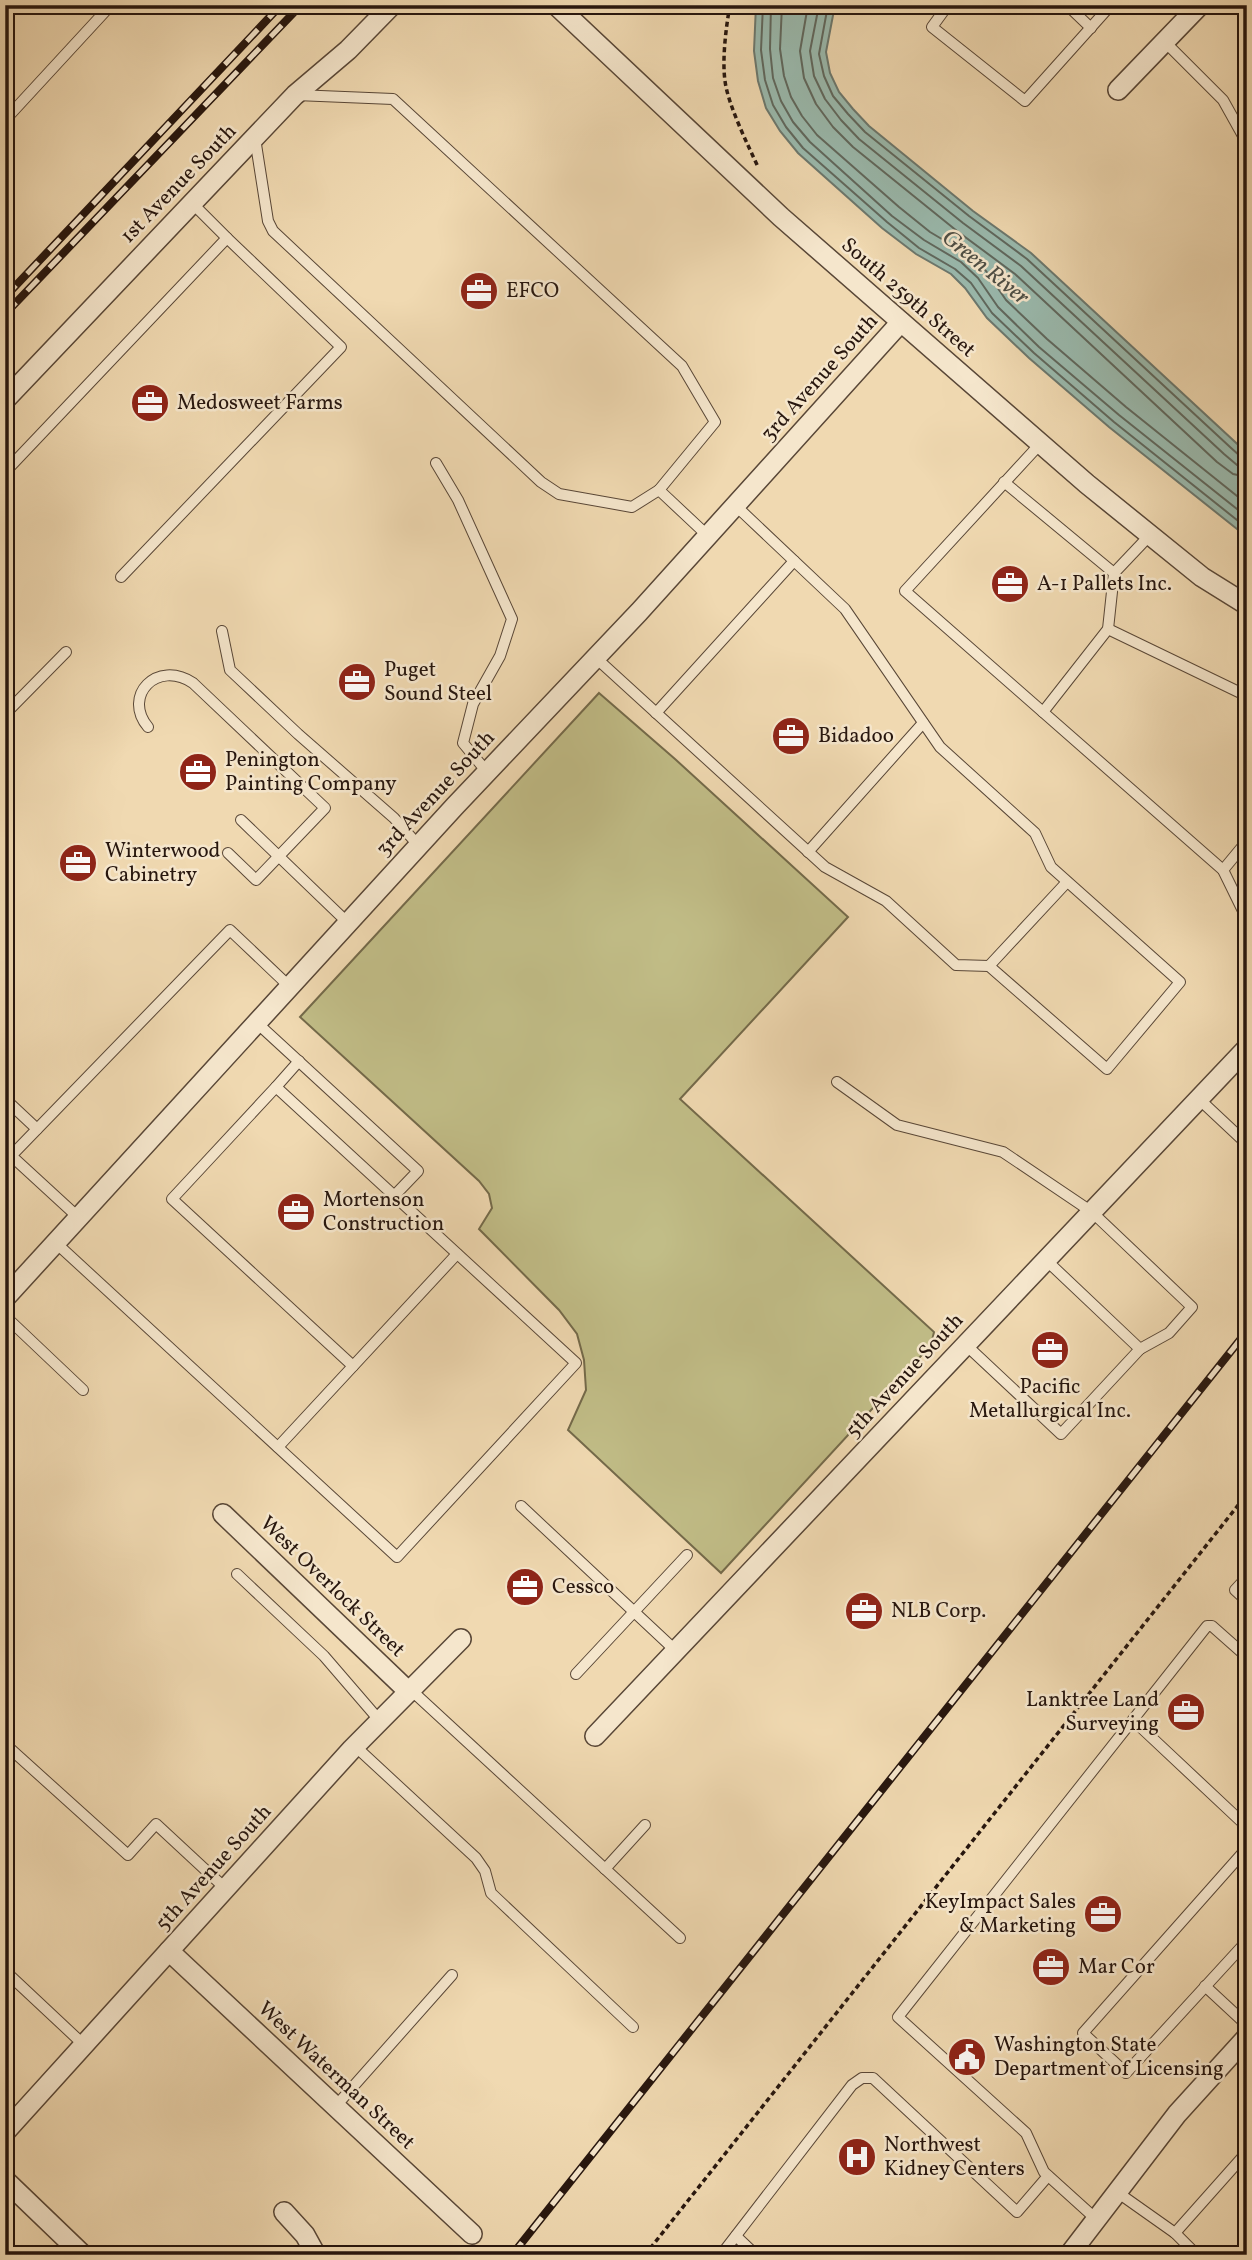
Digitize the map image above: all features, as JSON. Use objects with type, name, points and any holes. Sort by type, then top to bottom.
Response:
[{"type":"street","name":"1st Avenue South","points":[[5,400],[295,94],[348,51],[392,5]]},
{"type":"street","name":"South 259th Street","points":[[556,5],[781,217],[1040,443],[1202,576],[1247,606]]},
{"type":"street","points":[[1118,90],[1198,6]]},
{"type":"street","name":"3rd Avenue South","points":[[5,1298],[419,846],[708,536],[901,322]]},
{"type":"street","name":"5th Avenue South","points":[[595,1736],[1246,1051]]},
{"type":"street","name":"West Overlock Street","points":[[223,1514],[410,1691]]},
{"type":"street","name":"5th Avenue South","points":[[5,2132],[355,1746],[461,1639]]},
{"type":"street","name":"West Waterman Street","points":[[169,1951],[472,2234]]},
{"type":"street","points":[[1069,2255],[1177,2114],[1247,2037]]},
{"type":"street","points":[[5,2180],[83,2255]]},
{"type":"street","points":[[284,2212],[304,2235],[316,2255]]},
{"type":"lane","points":[[5,120],[111,5]]},
{"type":"lane","points":[[948,5],[932,27],[1025,101],[1111,5]]},
{"type":"lane","points":[[1067,5],[1091,28]]},
{"type":"lane","points":[[1165,42],[1223,100],[1247,143]]},
{"type":"lane","points":[[255,137],[268,220],[273,230],[541,482],[559,494],[632,507],[659,490],[715,422],[682,366],[393,99],[295,94]]},
{"type":"lane","points":[[121,577],[341,347],[192,203]]},
{"type":"lane","points":[[5,472],[227,238]]},
{"type":"lane","points":[[1040,443],[905,591],[1223,870],[1247,919]]},
{"type":"lane","points":[[436,463],[468,521],[512,619],[500,656],[473,704],[463,743],[488,772]]},
{"type":"lane","points":[[1004,482],[1114,573]]},
{"type":"lane","points":[[659,490],[708,536]]},
{"type":"lane","points":[[596,658],[825,867],[886,901],[956,965],[989,966],[1107,1069],[1180,982],[1051,867],[1035,833],[940,747],[845,609],[735,505]]},
{"type":"lane","points":[[1043,712],[1108,629],[1114,573],[1150,535]]},
{"type":"lane","points":[[656,713],[794,561]]},
{"type":"lane","points":[[1108,629],[1247,696]]},
{"type":"lane","points":[[222,631],[230,670],[394,818],[419,846]]},
{"type":"lane","points":[[5,714],[66,652]]},
{"type":"lane","points":[[148,727],[141,713],[142,690],[154,679],[165,674],[182,676],[325,808],[256,880],[228,853]]},
{"type":"lane","points":[[808,852],[923,723]]},
{"type":"lane","points":[[240,820],[348,923]]},
{"type":"lane","points":[[1223,870],[1247,841]]},
{"type":"lane","points":[[989,966],[1067,882]]},
{"type":"lane","points":[[79,1218],[8,1153],[37,1129],[230,930],[290,987]]},
{"type":"lane","points":[[257,1023],[418,1171],[394,1196]]},
{"type":"lane","points":[[299,1061],[172,1199],[353,1366]]},
{"type":"lane","points":[[837,1082],[897,1125],[1003,1152],[1091,1212],[1192,1307],[1169,1333],[1140,1349],[1061,1434],[966,1345]]},
{"type":"lane","points":[[56,1243],[397,1557],[576,1363],[276,1087]]},
{"type":"lane","points":[[1199,1098],[1247,1144]]},
{"type":"lane","points":[[5,1099],[37,1129]]},
{"type":"lane","points":[[278,1447],[457,1254]]},
{"type":"lane","points":[[1046,1260],[1140,1349]]},
{"type":"lane","points":[[5,1316],[83,1390]]},
{"type":"lane","points":[[521,1506],[676,1651]]},
{"type":"lane","points":[[576,1674],[687,1555]]},
{"type":"lane","points":[[237,1574],[324,1656],[380,1721]]},
{"type":"lane","points":[[1247,1577],[1235,1590],[1247,1601]]},
{"type":"lane","points":[[1096,2219],[1044,2172],[1026,2133],[898,2017],[1207,1626],[1212,1626],[1247,1657]]},
{"type":"lane","points":[[410,1691],[680,1938]]},
{"type":"lane","points":[[1133,1720],[1247,1828]]},
{"type":"lane","points":[[5,1744],[128,1855],[156,1824],[226,1889]]},
{"type":"lane","points":[[355,1746],[476,1858],[485,1871],[491,1893],[634,2027]]},
{"type":"lane","points":[[605,1869],[645,1825]]},
{"type":"lane","points":[[1247,1849],[1083,2033],[1126,2073],[1247,1941]]},
{"type":"lane","points":[[5,1971],[84,2045]]},
{"type":"lane","points":[[335,2107],[452,1975]]},
{"type":"lane","points":[[1205,1986],[1247,2025]]},
{"type":"lane","points":[[721,2255],[852,2085],[862,2078],[873,2078],[1017,2212],[1048,2176]]},
{"type":"lane","points":[[1175,2233],[1247,2152]]},
{"type":"lane","points":[[1118,2192],[1175,2233],[1197,2255]]},
{"type":"lane","points":[[736,2236],[756,2255]]},
{"type":"path","points":[[730,5],[725,82],[760,171]]},
{"type":"path","points":[[645,2255],[1247,1494]]},
{"type":"shaded area","points":[[599,693],[848,917],[680,1099],[934,1332],[931,1345],[721,1573],[568,1430],[586,1390],[584,1360],[577,1334],[559,1310],[479,1229],[492,1208],[489,1194],[479,1181],[300,1017]]},
{"type":"water","name":"Green River","points":[[756,5],[835,5],[826,52],[830,73],[839,92],[853,109],[869,126],[973,211],[1031,253],[1247,453],[1247,537],[1109,427],[1029,358],[987,318],[951,274],[916,254],[882,228],[798,153],[766,108],[758,81],[754,51]]},
{"type":"railway","points":[[5,297],[281,5]]},
{"type":"railway","points":[[5,314],[301,5]]},
{"type":"railway","points":[[512,2255],[1247,1331]]},
{"type":"place","name":"EFCO","points":[[479,291]]},
{"type":"place","name":"Medosweet Farms","points":[[150,403]]},
{"type":"place","name":"A-1 Pallets Inc.","points":[[1010,584]]},
{"type":"place","name":"Puget Sound Steel","points":[[357,682]]},
{"type":"place","name":"Bidadoo","points":[[791,736]]},
{"type":"place","name":"Penington Painting Company","points":[[198,772]]},
{"type":"place","name":"Winterwood Cabinetry","points":[[78,863]]},
{"type":"place","name":"Mortenson Construction","points":[[296,1212]]},
{"type":"place","name":"Pacific Metallurgical Inc.","points":[[1050,1350]]},
{"type":"place","name":"Cessco","points":[[525,1587]]},
{"type":"place","name":"NLB Corp.","points":[[864,1611]]},
{"type":"place","name":"Lanktree Land Surveying","points":[[1186,1712]]},
{"type":"place","name":"KeyImpact Sales & Marketing","points":[[1103,1914]]},
{"type":"place","name":"Mar Cor","points":[[1051,1967]]},
{"type":"place","name":"Washington State Department of Licensing","points":[[967,2057]]},
{"type":"place","name":"Northwest Kidney Centers","points":[[857,2157]]}]
